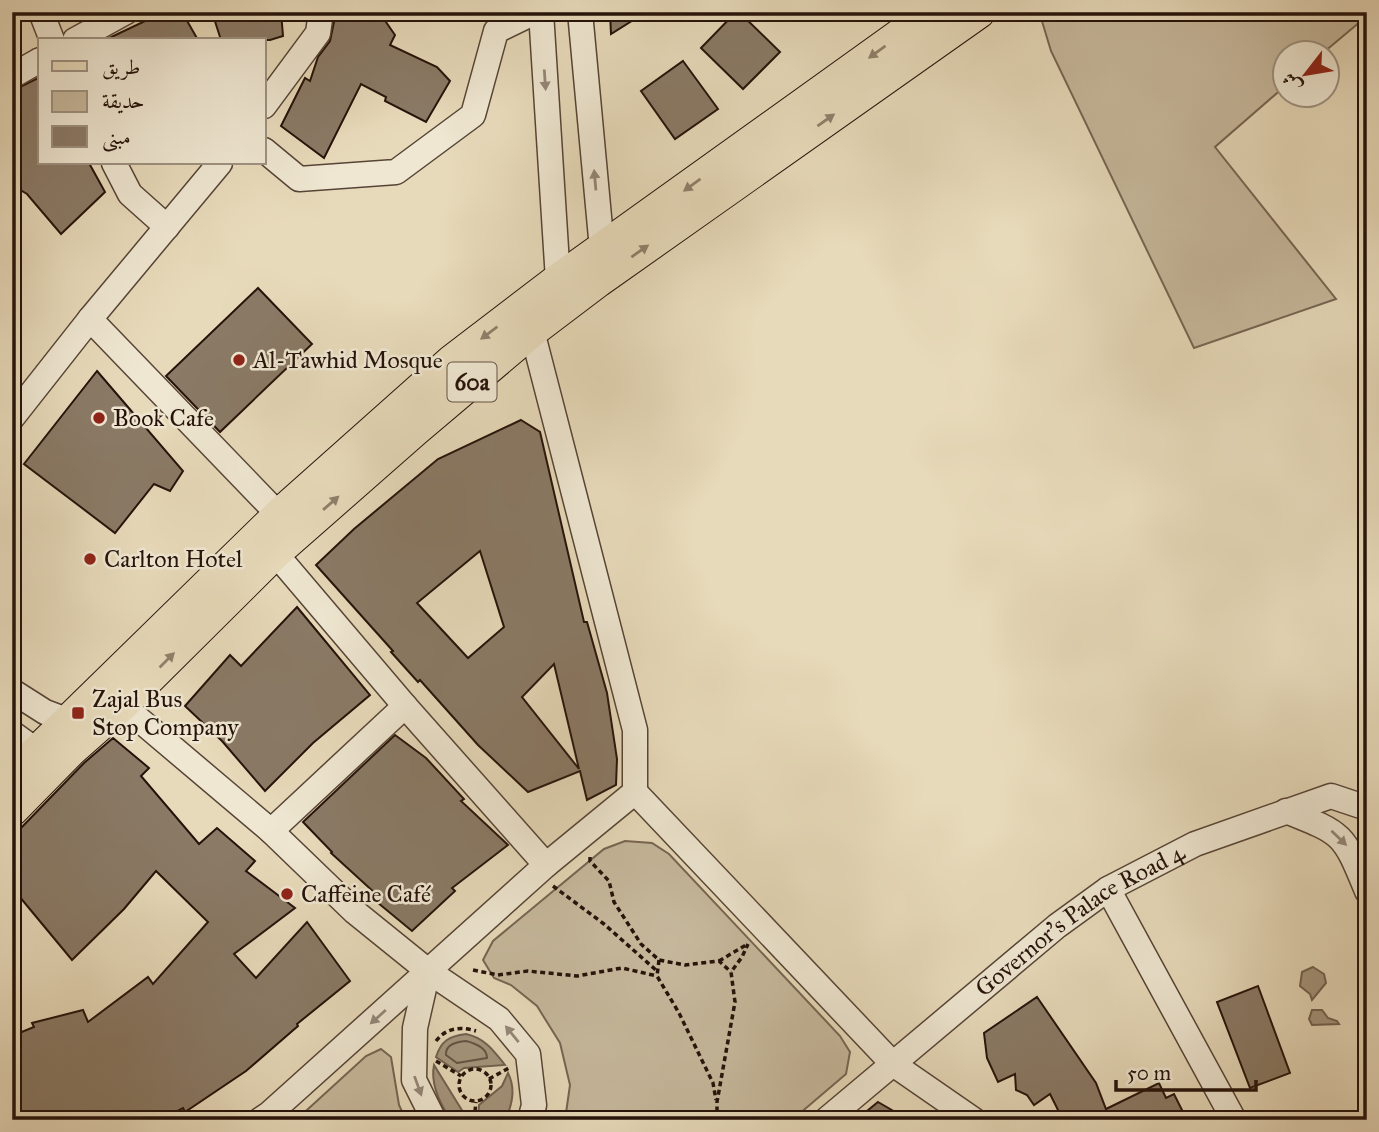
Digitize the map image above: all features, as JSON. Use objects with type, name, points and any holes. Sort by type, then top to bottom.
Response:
[{"type":"main road","name":"60a","points":[[12,776],[24,742],[70,735],[122,705],[275,553],[415,429],[528,320],[932,12]]},
{"type":"main road","name":"60a","points":[[607,260],[979,12]]},
{"type":"main road","name":"60a","points":[[12,810],[70,735],[279,515],[452,360],[528,320]]},
{"type":"street","points":[[41,12],[51,38]]},
{"type":"street","points":[[79,38],[126,12]]},
{"type":"street","points":[[266,103],[318,33],[321,12]]},
{"type":"street","points":[[266,152],[299,180],[396,172],[473,115],[496,31],[536,12]]},
{"type":"street","points":[[541,12],[564,291]]},
{"type":"street","points":[[580,12],[607,260]]},
{"type":"street","points":[[12,76],[38,61]]},
{"type":"street","points":[[115,164],[130,194],[167,227]]},
{"type":"street","points":[[12,418],[90,319],[219,164]]},
{"type":"street","points":[[90,319],[279,515]]},
{"type":"street","points":[[528,320],[635,730],[635,792],[893,1063],[974,1120]]},
{"type":"street","points":[[275,553],[549,875]]},
{"type":"street","points":[[12,691],[46,712],[70,735]]},
{"type":"street","points":[[122,705],[271,831],[355,912],[428,971],[499,1018],[528,1054],[534,1105],[530,1120]]},
{"type":"street","points":[[271,831],[405,706]]},
{"type":"street","points":[[260,1120],[428,971],[549,875],[635,792]]},
{"type":"street","name":"Governor's Palace Road 4","points":[[826,1120],[1057,926],[1108,889],[1195,844],[1331,796],[1367,808]]},
{"type":"street","points":[[1286,811],[1328,828],[1340,836],[1349,848],[1367,891]]},
{"type":"street","points":[[1108,889],[1234,1120]]},
{"type":"street","points":[[428,971],[415,1027],[414,1080],[434,1120]]},
{"type":"path","points":[[589,855],[590,861],[609,881],[614,902],[628,926],[641,944],[659,960],[685,965],[719,961],[748,944],[731,972]]},
{"type":"path","points":[[549,875],[657,971]]},
{"type":"path","points":[[659,960],[657,976],[679,1013],[713,1083],[717,1102]]},
{"type":"path","points":[[717,1120],[717,1102],[735,1002],[731,972],[719,961]]},
{"type":"path","points":[[473,970],[498,975],[528,971],[577,975],[622,968],[657,976]]},
{"type":"path","points":[[434,1044],[441,1034],[458,1028],[484,1034]]},
{"type":"path","points":[[429,1056],[461,1076]]},
{"type":"path","points":[[508,1061],[515,1075]]},
{"type":"path","points":[[489,1079],[512,1067]]},
{"type":"path","points":[[473,1069],[481,1070],[489,1079],[489,1093],[484,1099],[476,1102],[461,1095],[458,1087],[461,1076],[473,1069]]},
{"type":"path","points":[[474,1120],[476,1102]]},
{"type":"green space","points":[[1049,12],[1367,12],[1367,16],[1340,39],[1270,38],[1270,99],[1215,147],[1336,299],[1194,348],[1051,51],[1041,18]]},
{"type":"green space","points":[[625,841],[652,843],[669,854],[840,1036],[850,1052],[846,1074],[792,1120],[565,1120],[570,1085],[560,1043],[537,1006],[511,985],[494,978],[483,960],[493,941],[604,849]]},
{"type":"green space","points":[[381,1049],[391,1057],[399,1105],[406,1120],[296,1120],[366,1056]]},
{"type":"water","points":[[1313,967],[1324,974],[1326,983],[1312,1000],[1310,994],[1300,986],[1302,972]]},
{"type":"water","points":[[1312,1010],[1322,1010],[1328,1018],[1339,1024],[1312,1025],[1309,1019]]},
{"type":"water","points":[[466,1034],[484,1042],[505,1065],[464,1068],[458,1072],[436,1057],[446,1040]]},
{"type":"water","points":[[434,1065],[468,1120],[451,1120],[447,1114],[435,1087]]},
{"type":"water","points":[[508,1073],[512,1096],[506,1119],[478,1120],[479,1105],[502,1086]]},
{"type":"building","points":[[164,12],[182,12],[197,38],[109,38]]},
{"type":"building","points":[[212,12],[281,12],[283,36],[270,40],[220,38]]},
{"type":"building","points":[[336,12],[379,12],[395,35],[390,45],[437,67],[450,81],[426,122],[385,101],[386,97],[361,84],[324,158],[281,126],[305,78],[310,81],[318,57],[330,41]]},
{"type":"building","points":[[610,12],[646,12],[611,34]]},
{"type":"building","points":[[736,12],[780,52],[743,89],[701,48]]},
{"type":"building","points":[[683,61],[718,109],[675,139],[641,91]]},
{"type":"building","points":[[38,78],[38,164],[90,164],[105,192],[61,234],[27,194],[12,185],[12,91]]},
{"type":"building","name":"Al-Tawhid Mosque","points":[[258,288],[312,344],[220,432],[166,376]]},
{"type":"building","name":"Book Cafe","points":[[97,371],[183,471],[170,491],[154,484],[115,533],[24,464]]},
{"type":"building","points":[[521,420],[540,432],[584,622],[587,622],[607,693],[617,759],[616,785],[587,800],[580,771],[528,792],[478,745],[420,680],[418,682],[316,565],[354,529],[438,459]],"holes":[[[480,551],[504,627],[468,658],[417,603]],[[554,664],[579,769],[522,697]]]},
{"type":"building","points":[[297,607],[370,695],[313,743],[265,791],[222,741],[185,706],[230,655],[241,666]]},
{"type":"building","points":[[395,735],[426,758],[464,799],[461,801],[508,845],[452,888],[455,891],[412,931],[372,898],[376,894],[331,853],[303,822]]},
{"type":"building","points":[[113,738],[149,768],[141,776],[199,844],[217,828],[255,861],[246,871],[295,908],[234,954],[256,978],[307,922],[350,981],[297,1024],[298,1026],[246,1071],[185,1112],[183,1108],[160,1120],[12,1120],[12,1036],[34,1027],[32,1023],[83,1010],[88,1022],[148,977],[153,984],[208,922],[156,871],[124,909],[72,960],[19,896],[12,902],[12,828],[19,830],[84,763]]},
{"type":"building","points":[[1258,986],[1290,1073],[1250,1088],[1217,1002]]},
{"type":"building","points":[[1037,997],[1096,1083],[1106,1109],[1159,1083],[1166,1098],[1174,1094],[1187,1120],[1063,1120],[1050,1094],[1034,1105],[1027,1095],[1016,1090],[1015,1074],[998,1082],[987,1058],[984,1033]]},
{"type":"building","points":[[878,1102],[909,1120],[856,1120]]},
{"type":"place","name":"Al-Tawhid Mosque","points":[[239,360]]},
{"type":"place","name":"Book Cafe","points":[[99,418]]},
{"type":"place","name":"Carlton Hotel","points":[[90,559]]},
{"type":"place","name":"Zajal Bus Stop Company","points":[[78,713]]},
{"type":"place","name":"Caffeine Café","points":[[287,894]]}]
